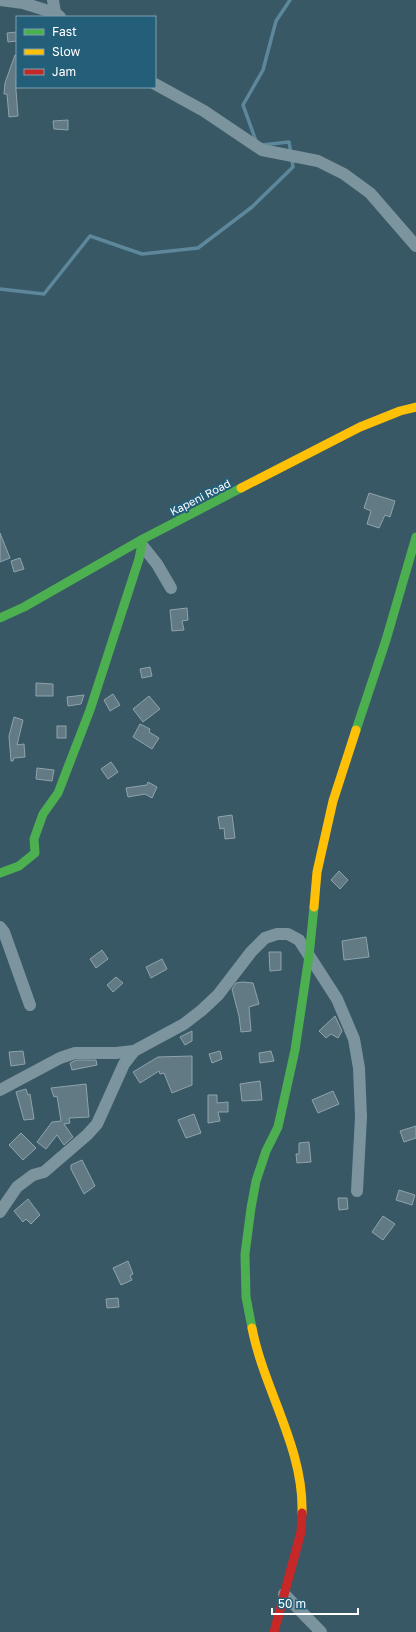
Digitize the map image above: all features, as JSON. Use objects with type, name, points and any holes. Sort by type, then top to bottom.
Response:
[{"type":"street","points":[[0,0],[23,2],[57,15]]},
{"type":"street","points":[[53,0],[57,15]]},
{"type":"street","points":[[156,85],[204,112],[262,150],[318,161],[344,174],[370,193],[416,246]]},
{"type":"street","name":"Kapeni Road","points":[[0,618],[24,607],[142,542],[360,427],[400,411],[416,407]]},
{"type":"street","points":[[274,1632],[301,1532],[302,1503],[295,1458],[255,1344],[246,1297],[245,1254],[256,1181],[266,1151],[278,1127],[295,1050],[310,956],[317,872],[333,801],[386,640],[416,538]]},
{"type":"street","points":[[142,542],[171,588]]},
{"type":"street","points":[[0,873],[19,866],[35,853],[34,839],[43,814],[58,793],[72,752],[90,710],[139,559],[142,542]]},
{"type":"street","points":[[0,927],[4,932],[30,1005]]},
{"type":"street","points":[[0,1090],[60,1058],[75,1053],[116,1053],[134,1051],[184,1024],[218,995],[251,952],[265,938],[277,934],[288,934],[299,940],[338,999],[354,1039],[359,1068],[361,1117],[357,1191]]},
{"type":"street","points":[[0,1212],[21,1183],[33,1175],[44,1172],[87,1135],[97,1124],[124,1064],[134,1051]]},
{"type":"street","points":[[284,1594],[320,1632]]},
{"type":"building","points":[[16,32],[16,41],[8,42],[7,33]]},
{"type":"building","points":[[16,55],[18,116],[9,117],[7,94],[4,94],[5,83]]},
{"type":"building","points":[[68,120],[68,130],[54,129],[53,121]]},
{"type":"building","points":[[369,493],[395,501],[390,517],[385,515],[379,528],[367,524],[371,511],[364,508]]},
{"type":"building","points":[[0,533],[10,558],[0,562]]},
{"type":"building","points":[[20,558],[24,569],[14,572],[11,561]]},
{"type":"building","points":[[187,608],[188,620],[182,621],[184,630],[172,631],[170,610]]},
{"type":"building","points":[[150,667],[152,676],[142,678],[140,669]]},
{"type":"building","points":[[36,683],[53,684],[53,696],[36,696]]},
{"type":"building","points":[[113,694],[120,705],[110,711],[104,700]]},
{"type":"building","points":[[84,695],[81,704],[68,706],[67,697]]},
{"type":"building","points":[[149,696],[160,709],[143,722],[133,709]]},
{"type":"building","points":[[14,717],[23,720],[17,745],[24,744],[25,757],[14,758],[13,761],[11,761],[9,736]]},
{"type":"building","points":[[140,724],[150,729],[149,732],[159,738],[152,749],[133,737]]},
{"type":"building","points":[[57,726],[66,726],[66,738],[57,738]]},
{"type":"building","points":[[111,762],[118,772],[108,779],[101,769]]},
{"type":"building","points":[[37,768],[54,770],[52,781],[36,779]]},
{"type":"building","points":[[148,782],[157,787],[152,798],[145,794],[128,797],[126,788],[147,785]]},
{"type":"building","points":[[232,815],[235,838],[225,839],[224,828],[220,829],[218,817]]},
{"type":"building","points":[[339,871],[348,880],[340,889],[331,880]]},
{"type":"building","points":[[366,937],[369,957],[344,960],[342,941]]},
{"type":"building","points":[[102,950],[108,959],[96,968],[90,959]]},
{"type":"building","points":[[269,952],[281,952],[281,970],[270,971]]},
{"type":"building","points":[[162,959],[167,969],[151,978],[146,967]]},
{"type":"building","points":[[116,977],[123,983],[113,992],[107,985]]},
{"type":"building","points":[[236,983],[253,983],[259,1004],[249,1007],[251,1031],[241,1032],[239,1016],[232,989]]},
{"type":"building","points":[[335,1016],[342,1031],[338,1038],[331,1034],[326,1038],[319,1031]]},
{"type":"building","points":[[192,1031],[192,1041],[185,1045],[180,1037]]},
{"type":"building","points":[[23,1051],[25,1064],[11,1066],[9,1052]]},
{"type":"building","points":[[220,1051],[222,1059],[212,1063],[209,1054]]},
{"type":"building","points":[[271,1051],[274,1061],[260,1063],[259,1053]]},
{"type":"building","points":[[192,1056],[192,1085],[172,1093],[164,1073],[160,1074],[159,1071],[140,1083],[133,1072],[158,1057]]},
{"type":"building","points":[[76,1060],[96,1060],[97,1065],[72,1070],[70,1063]]},
{"type":"building","points":[[260,1081],[262,1100],[242,1101],[240,1084]]},
{"type":"building","points":[[86,1084],[89,1117],[69,1118],[70,1123],[64,1124],[73,1137],[64,1145],[57,1135],[46,1149],[37,1142],[52,1122],[61,1121],[57,1096],[54,1097],[51,1088]]},
{"type":"building","points":[[26,1089],[28,1095],[30,1094],[34,1119],[24,1120],[16,1092]]},
{"type":"building","points":[[333,1091],[339,1104],[318,1113],[312,1100]]},
{"type":"building","points":[[208,1095],[217,1095],[217,1103],[228,1102],[228,1112],[218,1112],[220,1121],[208,1123]]},
{"type":"building","points":[[194,1114],[201,1133],[186,1138],[178,1120]]},
{"type":"building","points":[[416,1126],[416,1138],[404,1142],[400,1131]]},
{"type":"building","points":[[21,1133],[36,1148],[23,1160],[9,1145]]},
{"type":"building","points":[[309,1142],[311,1162],[297,1163],[296,1154],[299,1154],[299,1143]]},
{"type":"building","points":[[82,1160],[95,1186],[84,1194],[71,1169],[71,1165]]},
{"type":"building","points":[[399,1190],[415,1195],[412,1205],[396,1200]]},
{"type":"building","points":[[338,1198],[347,1198],[348,1209],[339,1210]]},
{"type":"building","points":[[28,1199],[40,1215],[31,1224],[26,1219],[23,1222],[14,1211]]},
{"type":"building","points":[[383,1216],[395,1224],[383,1240],[372,1232]]},
{"type":"building","points":[[128,1261],[133,1274],[130,1276],[132,1280],[121,1285],[113,1268]]},
{"type":"building","points":[[118,1298],[119,1307],[107,1308],[106,1299]]},
{"type":"waterway","points":[[256,141],[243,105],[263,70],[276,21],[290,0]]},
{"type":"waterway","points":[[0,289],[44,294],[90,236],[142,254],[198,248],[252,207],[293,167],[289,142],[261,145]]},
{"type":"traffic: fast","points":[[0,618],[24,607],[143,539],[241,488]]},
{"type":"traffic: fast","points":[[356,730],[386,640],[416,537]]},
{"type":"traffic: fast","points":[[0,873],[19,866],[35,853],[34,839],[43,814],[58,793],[90,710],[139,559],[143,539]]},
{"type":"traffic: fast","points":[[252,1328],[246,1297],[245,1254],[251,1208],[256,1181],[266,1151],[278,1127],[295,1050],[309,956],[314,907]]},
{"type":"traffic: slow","points":[[241,488],[360,427],[400,411],[416,407]]},
{"type":"traffic: slow","points":[[314,907],[317,872],[333,801],[356,730]]},
{"type":"traffic: slow","points":[[252,1328],[265,1374],[297,1465],[301,1489],[302,1513]]},
{"type":"traffic: jam","points":[[274,1632],[301,1532],[302,1513]]}]
